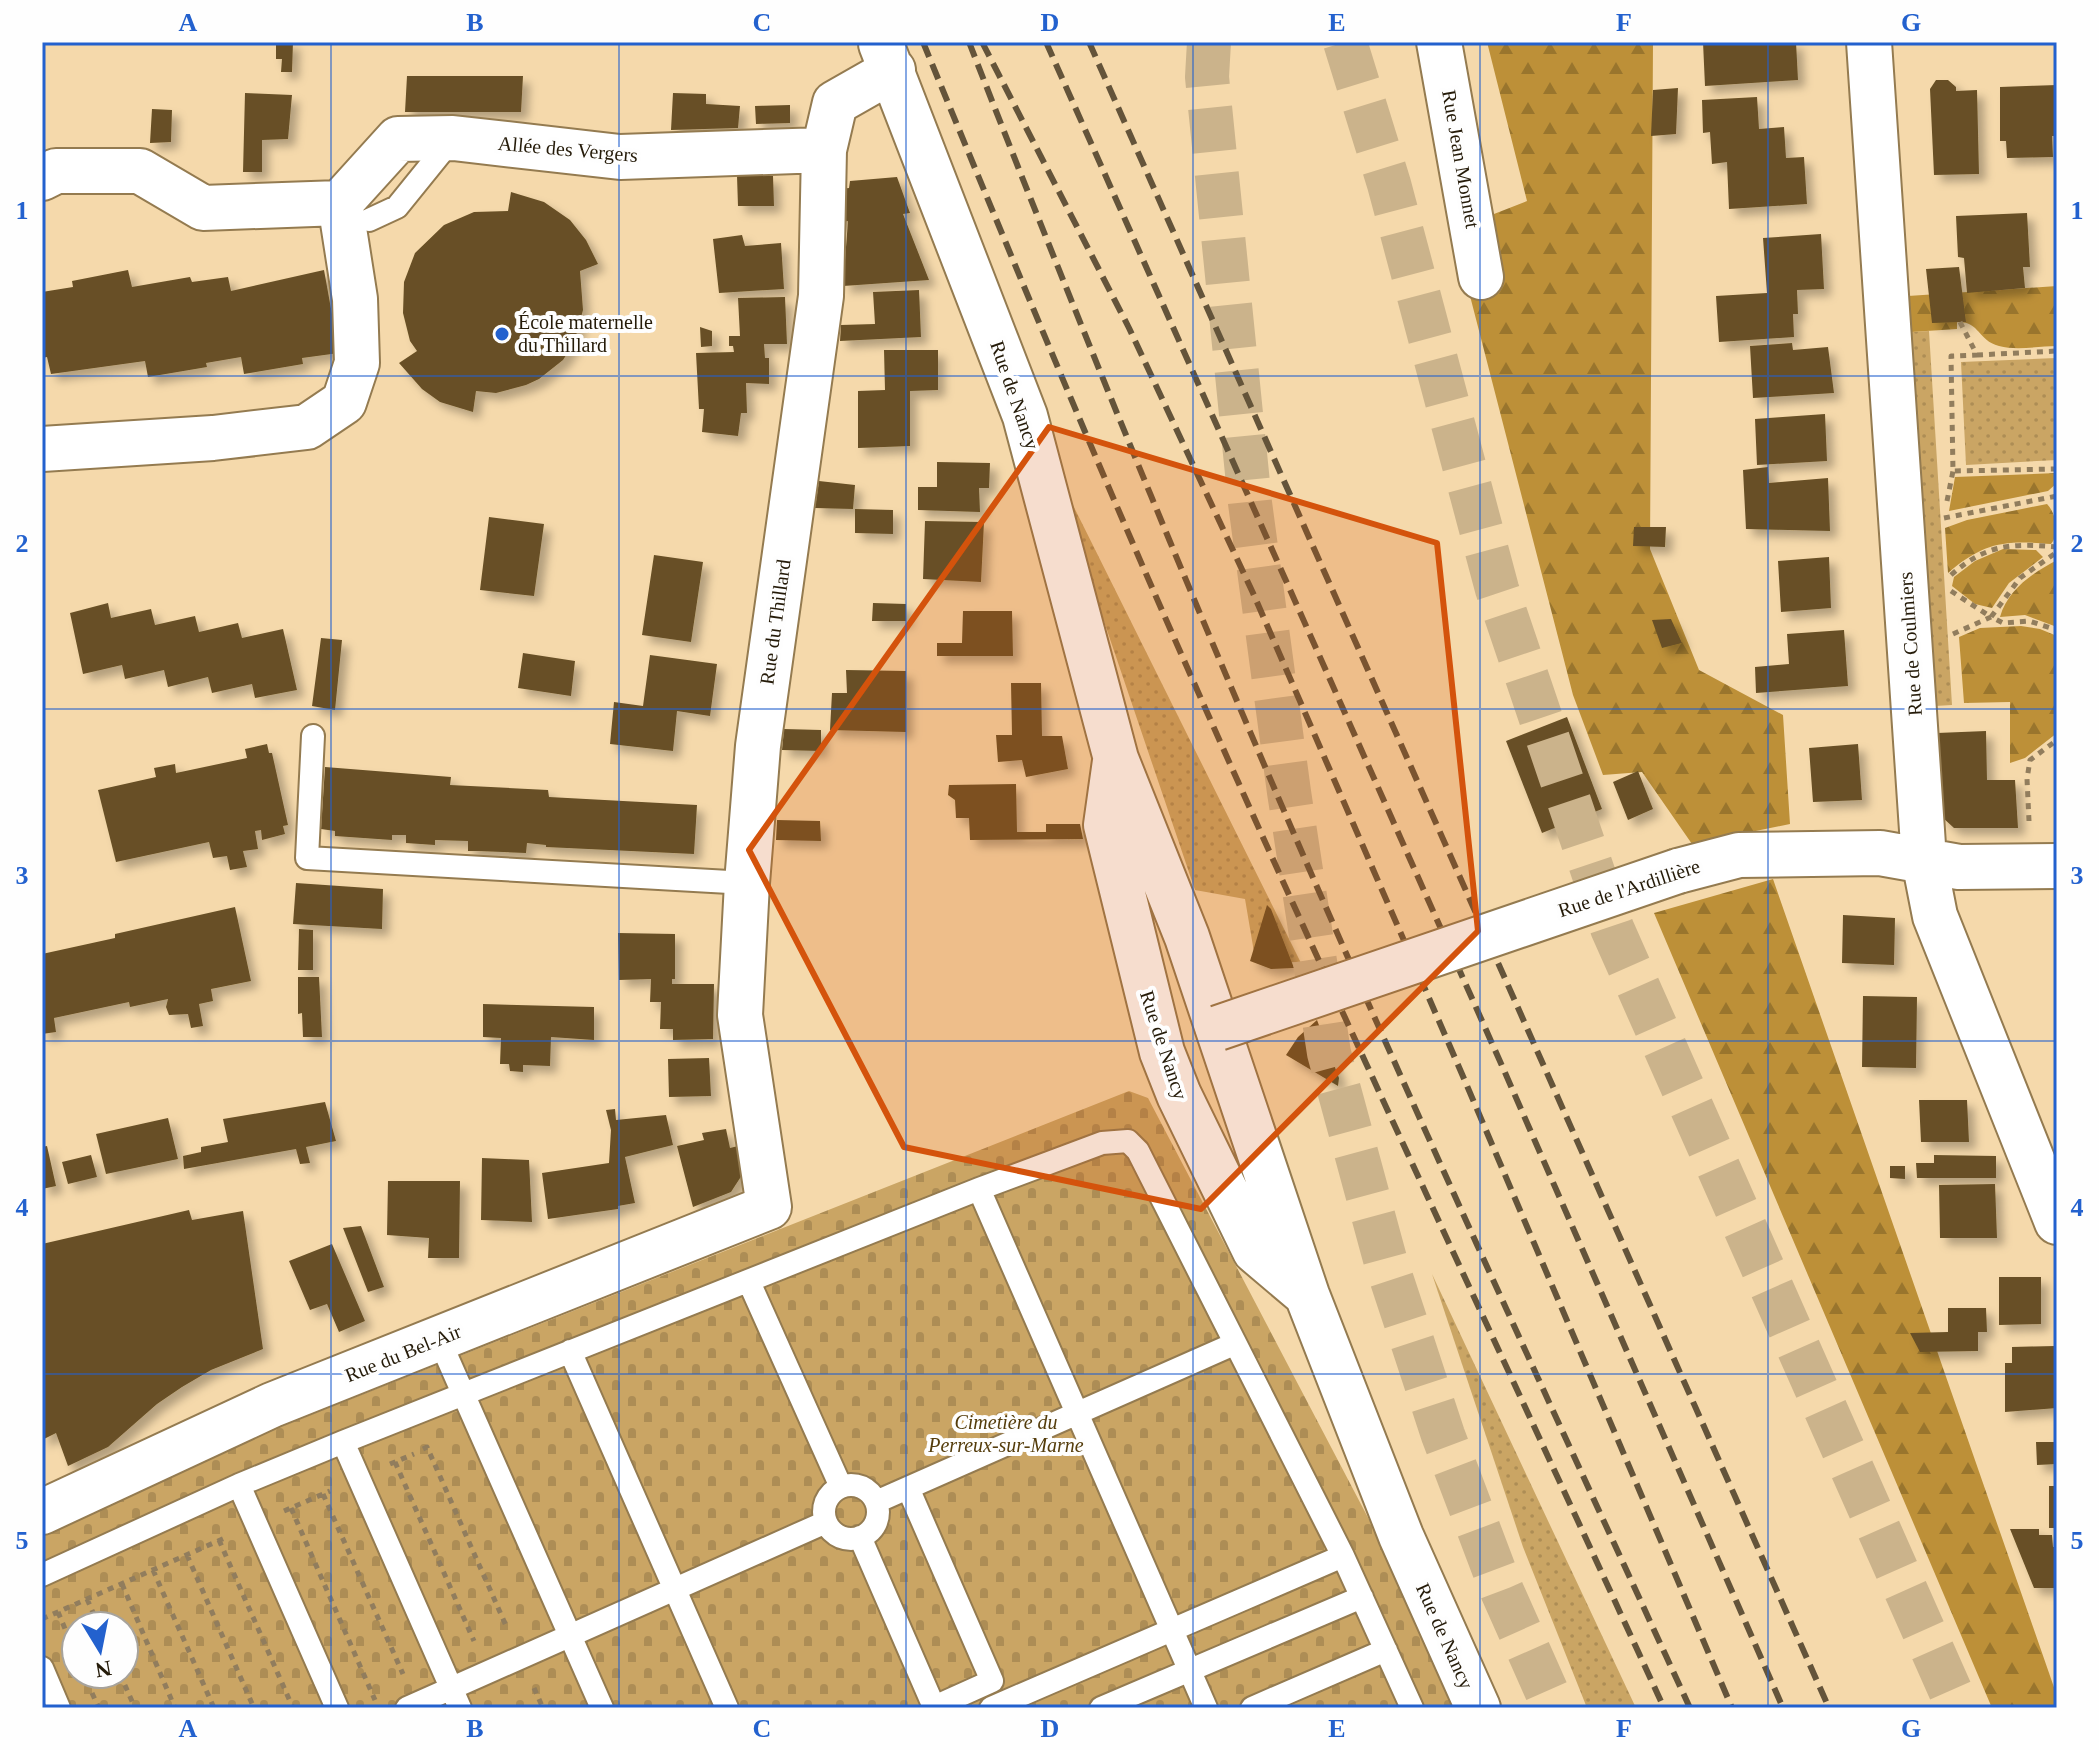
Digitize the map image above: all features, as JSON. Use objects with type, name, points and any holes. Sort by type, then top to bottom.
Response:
[{"type":"street","name":"Rue Jean Monnet","points":[[1439,42],[1481,277]]},
{"type":"street","name":"Rue de Coulmiers","points":[[1869,42],[1924,860],[1935,916],[2057,1222]]},
{"type":"street","name":"Rue du Thillard","points":[[769,1207],[740,1015],[758,746],[821,296],[824,150],[835,103],[887,56]]},
{"type":"street","name":"Rue de Nancy","points":[[887,56],[1025,416],[1116,759],[1187,937],[1307,1295],[1401,1536],[1478,1708]]},
{"type":"street","name":"Allée des Vergers","points":[[355,212],[398,139],[453,138],[620,157],[824,150]]},
{"type":"street","points":[[42,178],[56,171],[140,171],[203,208],[355,212],[357,363],[344,402],[307,427],[213,438],[42,449]]},
{"type":"street","name":"Rue de Nancy","points":[[1116,759],[1106,825],[1162,1052],[1179,1095],[1255,1251],[1307,1295]]},
{"type":"street","name":"Rue de l'Ardillière","points":[[1218,1028],[1678,871],[1739,855],[1880,853],[1959,867],[2044,865]]},
{"type":"street","name":"Rue du Bel-Air","points":[[42,1512],[272,1405],[769,1207]]},
{"type":"lane","points":[[313,736],[307,858],[747,883]]},
{"type":"lane","points":[[42,1575],[239,1485],[570,1351],[979,1189],[1102,1143],[1128,1141],[1138,1151],[1343,1556],[1412,1708]]},
{"type":"lane","points":[[979,1189],[1206,1708]]},
{"type":"lane","points":[[749,1282],[841,1487]]},
{"type":"lane","points":[[439,1339],[602,1708]]},
{"type":"lane","points":[[876,1502],[1234,1344]]},
{"type":"lane","points":[[570,1351],[727,1708]]},
{"type":"lane","points":[[343,1442],[456,1698]]},
{"type":"lane","points":[[239,1485],[337,1708]]},
{"type":"lane","points":[[848,1485],[865,1489],[876,1502],[876,1523],[860,1537],[850,1539],[840,1536],[826,1522],[827,1502],[832,1493],[841,1487],[848,1485]]},
{"type":"lane","points":[[860,1537],[933,1708],[992,1681],[908,1488]]},
{"type":"lane","points":[[412,1706],[456,1698],[487,1672],[826,1522]]},
{"type":"lane","points":[[991,1708],[1343,1556]]},
{"type":"lane","points":[[1101,1708],[1362,1597]]},
{"type":"lane","points":[[1252,1708],[1386,1650]]},
{"type":"lane","points":[[42,1668],[59,1708]]},
{"type":"path","points":[[1960,322],[1977,355]]},
{"type":"path","points":[[1944,534],[1943,518],[1953,471],[1951,356],[2057,351]]},
{"type":"path","points":[[1953,471],[2057,469]]},
{"type":"path","points":[[1943,518],[2057,496]]},
{"type":"path","points":[[1945,580],[1966,562],[1994,548],[2009,545],[2057,550]]},
{"type":"path","points":[[1951,619],[1952,634],[1991,617],[2020,578],[2057,550]]},
{"type":"path","points":[[1945,564],[1950,604]]},
{"type":"path","points":[[1948,590],[2003,623],[2029,621],[2057,630]]},
{"type":"path","points":[[2044,865],[2027,779],[2030,760],[2057,740]]},
{"type":"path","points":[[427,1447],[543,1708]]},
{"type":"path","points":[[395,1462],[487,1672]]},
{"type":"path","points":[[323,1494],[412,1706]]},
{"type":"path","points":[[291,1508],[379,1708]]},
{"type":"path","points":[[219,1540],[293,1708]]},
{"type":"path","points":[[187,1555],[254,1708]]},
{"type":"path","points":[[153,1570],[214,1708]]},
{"type":"path","points":[[122,1584],[175,1708]]},
{"type":"path","points":[[87,1599],[92,1610]]},
{"type":"path","points":[[58,1612],[60,1617]]},
{"type":"highlighted area","points":[[1049,427],[1437,543],[1478,931],[1201,1209],[904,1147],[749,850]]},
{"type":"green space","points":[[1487,42],[1653,42],[1650,549],[1699,670],[1783,715],[1790,824],[1692,844],[1642,772],[1603,775],[1573,695],[1453,230],[1527,201]]},
{"type":"green space","points":[[2057,286],[2057,346],[1999,346],[1986,340],[1965,322],[1957,322],[1957,329],[1911,332],[1908,296]]},
{"type":"green space","points":[[1929,331],[1952,705],[1935,706],[1911,332]]},
{"type":"green space","points":[[2056,358],[2057,460],[1966,465],[1961,362]]},
{"type":"green space","points":[[1047,453],[1301,963],[1255,958],[1245,899],[1195,890]]},
{"type":"green space","points":[[2057,473],[2057,483],[2048,491],[1949,511],[1955,477]]},
{"type":"green space","points":[[2047,504],[2056,524],[2051,544],[2021,542],[1996,545],[1973,555],[1948,573],[1945,528],[1967,520]]},
{"type":"green space","points":[[2003,549],[2036,550],[2043,557],[2009,583],[1992,608],[1975,604],[1952,586],[1954,577],[1975,561]]},
{"type":"green space","points":[[2057,560],[2057,627],[2025,615],[2000,617],[2015,590]]},
{"type":"green space","points":[[2021,626],[2057,636],[2057,733],[2025,758],[2010,763],[2010,702],[1964,703],[1959,637],[1980,628]]},
{"type":"green space","points":[[1773,879],[2057,1696],[2057,1708],[1992,1708],[1654,913]]},
{"type":"green space","name":"Cimetière du Perreux-sur-Marne","points":[[1129,1091],[1148,1098],[1385,1550],[1454,1708],[42,1708],[42,1535],[242,1442]]},
{"type":"green space","points":[[1432,1274],[1636,1708],[1587,1708],[1523,1547]]},
{"type":"building","points":[[276,42],[293,42],[292,72],[281,72],[282,59],[276,59]]},
{"type":"building","points":[[1703,42],[1796,42],[1798,80],[1705,86]]},
{"type":"building","points":[[407,76],[523,76],[521,112],[405,112]]},
{"type":"building","points":[[1936,80],[1948,80],[1956,91],[1977,90],[1979,174],[1934,175],[1930,89]]},
{"type":"building","points":[[2057,85],[2057,136],[2052,136],[2053,157],[2007,158],[2006,141],[2000,141],[2000,87]]},
{"type":"building","points":[[1678,88],[1676,134],[1651,136],[1653,90]]},
{"type":"building","points":[[245,93],[292,95],[288,139],[262,140],[262,172],[243,172]]},
{"type":"building","points":[[673,93],[706,94],[706,104],[740,106],[738,128],[671,130]]},
{"type":"building","points":[[1757,97],[1759,129],[1784,127],[1786,158],[1804,157],[1807,204],[1729,209],[1727,162],[1712,164],[1710,132],[1703,133],[1702,100]]},
{"type":"building","points":[[790,105],[790,123],[756,124],[755,106]]},
{"type":"building","points":[[152,109],[172,110],[171,142],[150,143]]},
{"type":"building","points":[[737,176],[773,176],[774,206],[738,206]]},
{"type":"building","points":[[897,177],[910,213],[903,214],[929,280],[843,286],[848,221],[830,224],[832,190],[849,188],[850,181]]},
{"type":"building","points":[[511,192],[544,202],[570,220],[586,240],[598,264],[580,271],[583,310],[574,343],[563,360],[526,385],[496,393],[476,391],[473,412],[440,402],[422,389],[399,363],[417,351],[410,341],[403,313],[404,282],[415,253],[444,225],[474,212],[508,211]]},
{"type":"building","points":[[2027,213],[2030,267],[2023,267],[2025,288],[1967,293],[1964,258],[1958,257],[1956,216]]},
{"type":"building","points":[[1821,234],[1824,289],[1797,290],[1798,314],[1793,314],[1794,337],[1719,342],[1716,296],[1767,293],[1763,238]]},
{"type":"building","points":[[742,235],[745,246],[781,243],[784,289],[719,293],[713,239]]},
{"type":"building","points":[[1959,267],[1966,322],[1932,323],[1926,269]]},
{"type":"building","points":[[128,270],[132,287],[190,277],[192,282],[228,277],[231,291],[324,270],[339,353],[302,358],[303,364],[244,374],[241,357],[206,363],[207,367],[148,377],[145,361],[51,374],[47,357],[42,358],[42,292],[73,287],[72,281]]},
{"type":"building","points":[[919,290],[921,337],[840,341],[841,325],[875,324],[873,292]]},
{"type":"building","points":[[785,297],[787,344],[764,344],[765,358],[769,358],[769,384],[746,383],[747,413],[741,413],[738,436],[702,432],[704,409],[699,409],[696,353],[734,352],[733,346],[729,346],[729,336],[740,336],[738,298]]},
{"type":"building","points":[[700,327],[712,331],[712,346],[701,347]]},
{"type":"building","points":[[1792,343],[1793,350],[1828,347],[1834,393],[1753,398],[1750,346]]},
{"type":"building","points":[[884,350],[938,350],[938,390],[910,391],[910,446],[858,448],[858,391],[885,390]]},
{"type":"building","points":[[1825,414],[1827,461],[1757,465],[1755,419]]},
{"type":"building","points":[[937,462],[990,463],[989,488],[979,488],[980,512],[918,510],[918,487],[937,487]]},
{"type":"building","points":[[1768,467],[1769,483],[1828,478],[1830,531],[1746,529],[1743,470]]},
{"type":"building","points":[[819,481],[855,485],[853,509],[815,508]]},
{"type":"building","points":[[855,509],[893,510],[893,534],[855,533]]},
{"type":"building","points":[[489,517],[544,524],[534,596],[480,590]]},
{"type":"building","points":[[925,521],[984,522],[981,582],[923,579]]},
{"type":"building","points":[[1634,527],[1666,527],[1665,547],[1633,546]]},
{"type":"building","points":[[654,555],[703,562],[691,642],[642,635]]},
{"type":"building","points":[[1829,557],[1831,608],[1781,612],[1778,561]]},
{"type":"building","points":[[108,603],[111,618],[151,609],[155,625],[195,616],[199,632],[238,623],[242,638],[283,629],[297,690],[255,698],[252,684],[212,693],[208,677],[168,687],[164,670],[125,679],[122,665],[83,674],[70,613]]},
{"type":"building","points":[[873,603],[906,604],[906,621],[872,621]]},
{"type":"building","points":[[963,611],[1012,611],[1013,656],[937,656],[937,643],[962,643]]},
{"type":"building","points":[[1671,619],[1682,643],[1662,648],[1652,620]]},
{"type":"building","points":[[1844,630],[1848,686],[1756,693],[1755,667],[1789,664],[1787,634]]},
{"type":"building","points":[[321,638],[342,640],[335,710],[312,706]]},
{"type":"building","points":[[523,653],[575,661],[571,696],[518,688]]},
{"type":"building","points":[[650,655],[717,664],[710,716],[677,711],[673,751],[610,744],[614,702],[643,706]]},
{"type":"building","points":[[846,670],[906,671],[906,732],[830,730],[832,693],[847,693]]},
{"type":"building","points":[[1011,683],[1041,683],[1042,736],[1062,736],[1068,769],[1026,777],[1022,760],[998,762],[996,735],[1012,735]]},
{"type":"building","points":[[1567,717],[1602,809],[1542,833],[1506,741]]},
{"type":"building","points":[[784,729],[821,730],[821,751],[782,750]]},
{"type":"building","points":[[1986,731],[1987,780],[2015,780],[2018,828],[1954,828],[1942,817],[1937,733]]},
{"type":"building","points":[[267,744],[269,753],[272,753],[288,825],[283,826],[285,834],[262,840],[261,830],[255,831],[258,849],[243,851],[247,867],[230,870],[227,856],[213,858],[209,842],[116,862],[98,790],[156,777],[154,768],[175,764],[176,773],[247,758],[245,749]]},
{"type":"building","points":[[1858,744],[1862,800],[1813,802],[1809,748]]},
{"type":"building","points":[[325,767],[451,777],[450,785],[548,790],[549,797],[697,805],[694,854],[546,847],[527,843],[526,853],[468,851],[468,841],[435,840],[435,845],[406,843],[406,835],[392,835],[392,840],[335,836],[335,831],[321,829]]},
{"type":"building","points":[[1638,771],[1653,809],[1628,820],[1613,782]]},
{"type":"building","points":[[1016,784],[1017,832],[1046,832],[1046,824],[1080,824],[1083,839],[970,840],[969,818],[956,818],[955,800],[948,795],[949,785]]},
{"type":"building","points":[[777,820],[820,821],[821,841],[776,840]]},
{"type":"building","points":[[296,883],[383,889],[382,929],[293,924]]},
{"type":"building","points":[[1267,905],[1294,968],[1271,969],[1250,961]]},
{"type":"building","points":[[235,907],[251,981],[211,989],[213,1001],[199,1004],[203,1026],[191,1028],[188,1014],[169,1015],[166,1007],[168,999],[130,1007],[129,1002],[54,1018],[56,1032],[42,1034],[42,954]]},
{"type":"building","points":[[1843,915],[1895,918],[1894,965],[1842,963]]},
{"type":"building","points":[[299,929],[313,930],[313,970],[298,970]]},
{"type":"building","points":[[618,933],[675,934],[675,979],[672,979],[672,984],[714,984],[713,1039],[673,1040],[673,1029],[660,1029],[661,1002],[650,1002],[651,979],[619,980]]},
{"type":"building","points":[[298,977],[319,977],[322,1037],[303,1037],[302,1013],[298,1014]]},
{"type":"building","points":[[1863,996],[1917,997],[1916,1068],[1862,1067]]},
{"type":"building","points":[[483,1004],[594,1007],[594,1040],[551,1037],[550,1066],[523,1065],[523,1072],[510,1071],[509,1064],[500,1064],[501,1038],[483,1037]]},
{"type":"building","points":[[1317,1020],[1339,1078],[1338,1086],[1286,1055],[1298,1037]]},
{"type":"building","points":[[709,1058],[711,1096],[669,1097],[668,1059]]},
{"type":"building","points":[[1919,1100],[1967,1100],[1969,1142],[1921,1142]]},
{"type":"building","points":[[325,1102],[336,1141],[306,1147],[310,1163],[300,1164],[296,1149],[184,1169],[183,1156],[201,1152],[201,1147],[228,1142],[223,1119]]},
{"type":"building","points":[[615,1109],[616,1120],[666,1115],[673,1145],[625,1157],[635,1203],[618,1206],[618,1209],[548,1219],[542,1173],[609,1163],[611,1130],[606,1110]]},
{"type":"building","points":[[168,1118],[178,1159],[106,1174],[96,1134]]},
{"type":"building","points":[[726,1129],[730,1148],[738,1146],[742,1175],[731,1192],[693,1207],[677,1146],[704,1140],[702,1133]]},
{"type":"building","points":[[47,1146],[56,1186],[42,1189],[42,1147]]},
{"type":"building","points":[[91,1155],[97,1177],[68,1184],[62,1162]]},
{"type":"building","points":[[1934,1155],[1996,1156],[1996,1178],[1917,1178],[1916,1163],[1934,1163]]},
{"type":"building","points":[[482,1158],[529,1160],[532,1222],[481,1220]]},
{"type":"building","points":[[1890,1166],[1905,1166],[1905,1179],[1890,1178]]},
{"type":"building","points":[[388,1181],[460,1181],[459,1258],[428,1258],[429,1238],[387,1235]]},
{"type":"building","points":[[1995,1184],[1997,1238],[1940,1238],[1939,1185]]},
{"type":"building","points":[[189,1210],[192,1220],[243,1211],[263,1349],[211,1370],[182,1387],[157,1404],[108,1447],[68,1466],[56,1433],[42,1440],[42,1244]]},
{"type":"building","points":[[361,1226],[384,1287],[368,1292],[343,1228]]},
{"type":"building","points":[[332,1244],[365,1321],[339,1332],[327,1304],[310,1310],[289,1261]]},
{"type":"building","points":[[1999,1277],[2041,1277],[2041,1324],[1999,1325]]},
{"type":"building","points":[[1948,1308],[1986,1308],[1987,1332],[1978,1332],[1978,1351],[1920,1352],[1910,1333],[1948,1332]]},
{"type":"building","points":[[2055,1346],[2057,1408],[2005,1412],[2005,1363],[2012,1363],[2012,1347]]},
{"type":"building","points":[[2036,1442],[2057,1442],[2057,1464],[2037,1465]]},
{"type":"building","points":[[2049,1486],[2057,1486],[2057,1528],[2049,1528]]},
{"type":"building","points":[[2010,1529],[2039,1529],[2039,1535],[2052,1535],[2053,1547],[2057,1547],[2057,1588],[2034,1588]]},
{"type":"tunnel","points":[[1209,42],[1207,77],[1250,503],[1289,792],[1329,1053],[1385,1259],[1443,1435],[1502,1591],[1554,1708]]},
{"type":"tunnel","points":[[1345,42],[1389,184],[1497,589],[1612,928],[1958,1708]]},
{"type":"railway","points":[[923,42],[1086,433],[1245,798],[1664,1708]]},
{"type":"railway","points":[[969,42],[1151,495],[1293,832],[1514,1327],[1690,1708]]},
{"type":"railway","points":[[982,42],[1129,328],[1253,593],[1732,1708]]},
{"type":"railway","points":[[1046,42],[1503,1068],[1783,1708]]},
{"type":"railway","points":[[1089,42],[1829,1708]]},
{"type":"place","name":"École maternelle du Thillard","points":[[502,334]]}]
